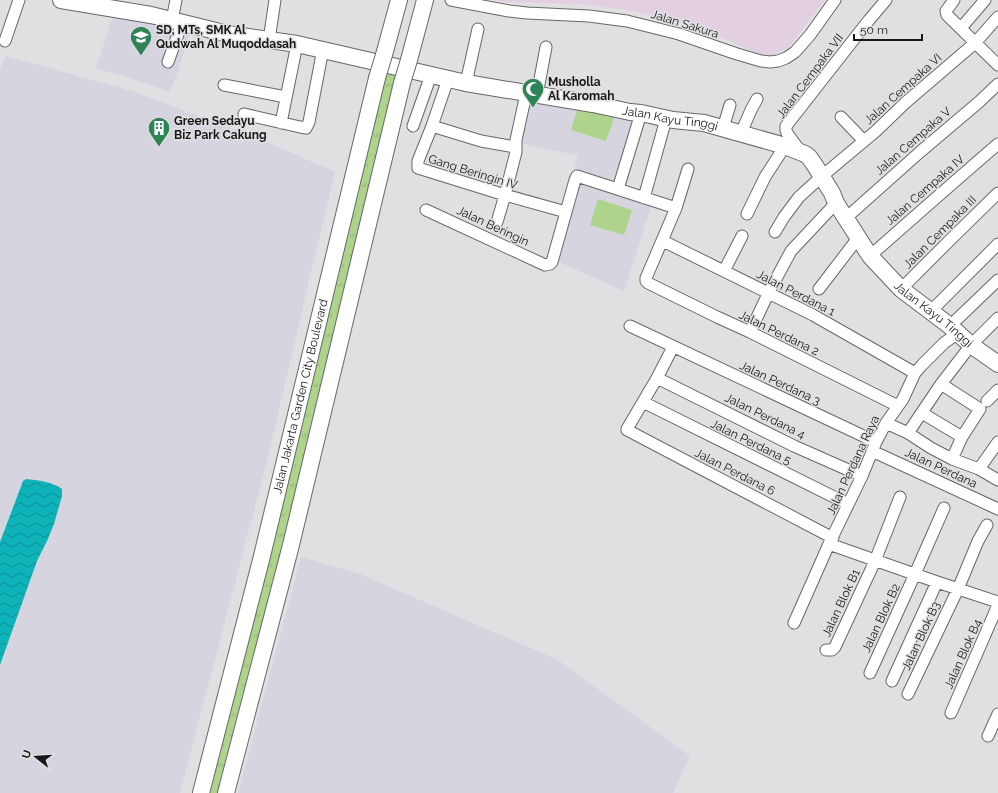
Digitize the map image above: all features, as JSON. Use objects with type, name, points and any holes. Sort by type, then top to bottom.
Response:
[{"type":"street","points":[[5,41],[19,0]]},
{"type":"street","name":"Jalan Kayu Tinggi","points":[[61,0],[94,3],[228,34],[322,49],[466,83],[531,95],[593,104],[666,119],[704,123],[792,148],[809,157],[870,256],[901,289],[954,329],[971,345],[998,364]]},
{"type":"street","points":[[168,62],[177,22],[176,0]]},
{"type":"street","points":[[270,40],[275,0]]},
{"type":"street","name":"Jalan Jakarta Garden City Boulevard","points":[[201,793],[253,590],[377,78],[399,0]]},
{"type":"street","name":"Jalan Jakarta Garden City Boulevard","points":[[226,793],[278,597],[402,84],[425,0]]},
{"type":"street","name":"Jalan Sakura","points":[[450,0],[509,11],[589,16],[627,21],[679,34],[737,54],[770,62],[786,58],[795,52],[810,35],[835,0]]},
{"type":"street","name":"Jalan Cempaka VII","points":[[792,148],[786,126],[886,0]]},
{"type":"street","points":[[954,0],[946,11],[946,14],[998,65]]},
{"type":"street","points":[[961,28],[985,0]]},
{"type":"street","name":"Jalan Cempaka VI","points":[[775,232],[799,197],[976,43],[998,17]]},
{"type":"street","points":[[466,83],[478,29]]},
{"type":"street","points":[[281,123],[297,44]]},
{"type":"street","points":[[498,222],[516,152],[516,140],[546,47]]},
{"type":"street","points":[[244,114],[306,128],[308,126],[322,49]]},
{"type":"street","points":[[413,126],[431,75]]},
{"type":"street","name":"Gang Beringin IV","points":[[448,79],[432,126],[418,160],[418,168],[505,196],[566,212]]},
{"type":"street","name":"Jalan Cempaka V","points":[[846,218],[998,84]]},
{"type":"street","points":[[224,85],[286,97]]},
{"type":"street","points":[[741,133],[757,100]]},
{"type":"street","points":[[723,128],[730,105]]},
{"type":"street","points":[[618,189],[641,113]]},
{"type":"street","points":[[841,117],[864,141]]},
{"type":"street","points":[[644,198],[666,119]]},
{"type":"street","points":[[432,126],[480,141],[515,147]]},
{"type":"street","name":"Jalan Cempaka IV","points":[[870,256],[940,193],[998,144]]},
{"type":"street","points":[[747,214],[764,177],[792,148]]},
{"type":"street","points":[[663,241],[676,208],[688,169]]},
{"type":"street","points":[[566,212],[574,180],[577,176],[676,208]]},
{"type":"street","name":"Jalan Cempaka III","points":[[901,289],[998,193]]},
{"type":"street","points":[[750,332],[791,251],[836,203]]},
{"type":"street","name":"Jalan Beringin","points":[[426,210],[545,265],[552,262],[566,212]]},
{"type":"street","points":[[724,271],[742,236]]},
{"type":"street","points":[[819,289],[858,238]]},
{"type":"street","name":"Jalan Perdana 1","points":[[663,241],[813,315],[915,373]]},
{"type":"street","name":"Jalan Perdana 2","points":[[663,241],[646,278],[648,283],[898,406]]},
{"type":"street","points":[[931,311],[998,244]]},
{"type":"street","name":"Jalan Perdana Raya","points":[[794,623],[862,476],[874,446],[886,422],[903,399],[915,373],[944,343],[954,329],[998,280]]},
{"type":"street","points":[[908,433],[941,384],[971,345],[998,318]]},
{"type":"street","name":"Jalan Perdana 3","points":[[630,326],[874,446]]},
{"type":"street","points":[[642,402],[657,378],[673,347]]},
{"type":"street","name":"Jalan Perdana 4","points":[[657,378],[794,446],[862,476]]},
{"type":"street","points":[[941,384],[980,408],[962,437],[952,459]]},
{"type":"street","points":[[987,401],[998,390]]},
{"type":"street","name":"Jalan Perdana 6","points":[[642,402],[626,429],[628,431],[831,541],[875,561],[998,604]]},
{"type":"street","name":"Jalan Perdana 5","points":[[642,402],[848,504]]},
{"type":"street","points":[[922,413],[962,437]]},
{"type":"street","points":[[886,422],[952,459],[980,469],[998,480]]},
{"type":"street","points":[[980,469],[998,442]]},
{"type":"street","name":"Jalan Perdana","points":[[874,446],[998,508]]},
{"type":"street","name":"Jalan Blok B1","points":[[826,650],[832,650],[835,647],[875,561],[900,497]]},
{"type":"street","name":"Jalan Blok B2","points":[[870,672],[944,508]]},
{"type":"street","name":"Jalan Blok B3","points":[[908,694],[987,525]]},
{"type":"street","points":[[892,681],[937,582]]},
{"type":"street","points":[[253,590],[278,597]]},
{"type":"street","name":"Jalan Blok B4","points":[[951,713],[998,604]]},
{"type":"street","points":[[988,736],[998,714]]},
{"type":"shaded area","points":[[496,0],[825,0],[788,48],[767,57],[683,22],[638,12],[582,4],[504,2]]},
{"type":"shaded area","name":"SD, MTs, SMK Al Qudwah Al Muqoddasah","points":[[117,4],[149,9],[146,23],[168,28],[172,13],[194,20],[177,74],[169,92],[96,68]]},
{"type":"shaded area","points":[[6,56],[132,91],[258,138],[335,172],[268,457],[180,793],[0,793],[0,69]]},
{"type":"shaded area","points":[[523,94],[637,113],[616,182],[574,170],[578,156],[513,141]]},
{"type":"shaded area","points":[[574,173],[654,197],[624,291],[550,258]]},
{"type":"shaded area","points":[[301,557],[360,574],[558,660],[690,756],[673,793],[238,793]]},
{"type":"green space","points":[[380,66],[405,72],[226,793],[201,793]]},
{"type":"green space","points":[[578,107],[614,118],[606,141],[571,130]]},
{"type":"green space","points":[[598,199],[632,210],[624,235],[590,225]]},
{"type":"water","points":[[26,479],[54,485],[62,489],[62,496],[54,524],[37,561],[0,665],[0,542],[23,481]]},
{"type":"place","name":"SD, MTs, SMK Al Qudwah Al Muqoddasah","points":[[141,56]]},
{"type":"place","name":"Musholla Al Karomah","points":[[533,108]]},
{"type":"place","name":"Green Sedayu Biz Park Cakung","points":[[159,148]]}]
